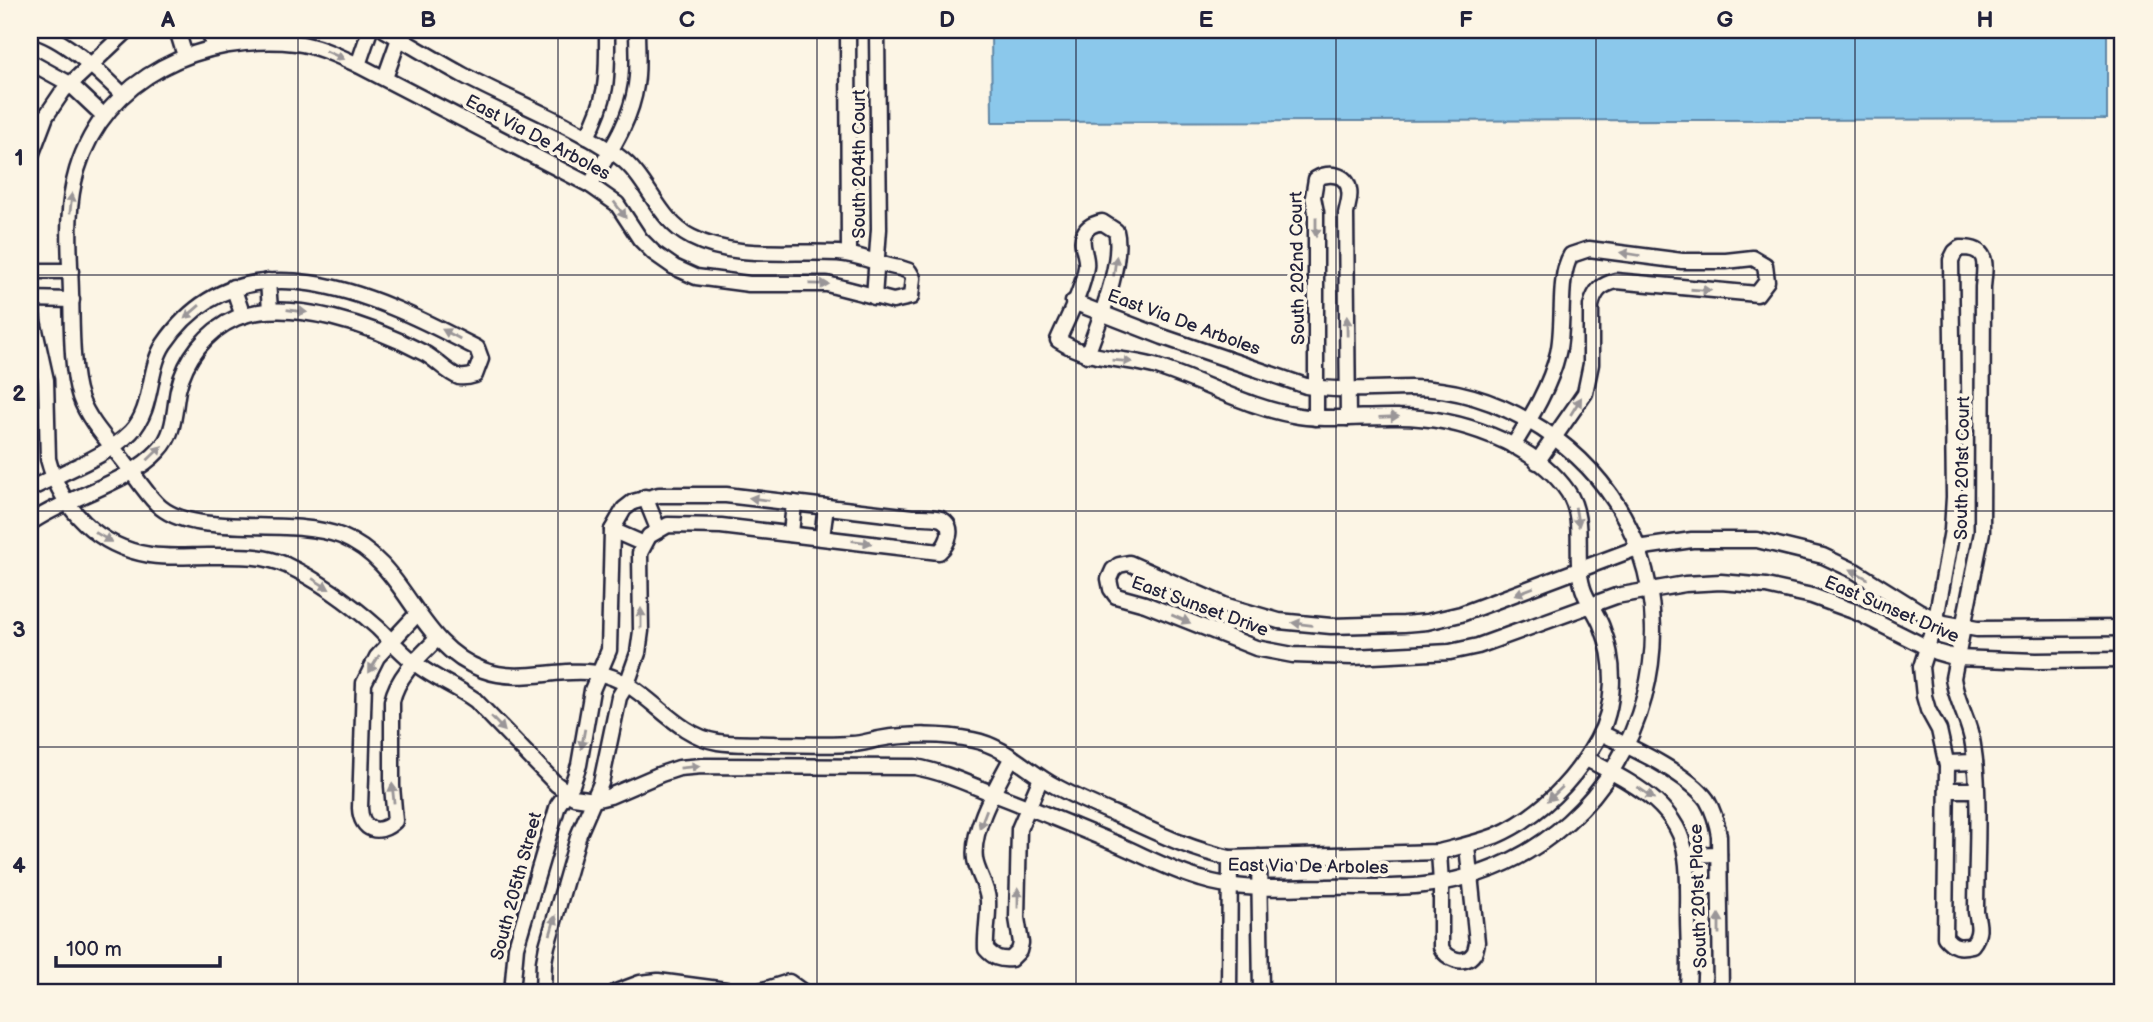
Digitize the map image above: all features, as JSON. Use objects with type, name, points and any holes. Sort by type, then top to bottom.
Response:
[{"type":"street","points":[[30,30],[41,33],[93,64],[123,95]]},
{"type":"street","points":[[30,158],[46,116],[70,84],[128,30]]},
{"type":"street","points":[[177,30],[185,56]]},
{"type":"street","points":[[209,30],[214,47]]},
{"type":"street","points":[[358,65],[370,30]]},
{"type":"street","name":"East Via De Arboles","points":[[385,30],[400,34],[463,75],[610,151],[633,167],[660,209],[676,227],[691,237],[710,244],[764,253],[849,254],[909,271],[913,278],[911,297],[903,300],[874,297],[827,284],[749,284],[696,277],[674,267],[654,253],[640,239],[617,204],[590,185],[385,78],[321,49],[297,43],[214,47],[185,56],[153,71],[123,95],[104,116],[85,150],[72,192],[69,228],[72,300],[79,394],[85,408],[159,507],[173,516],[210,524],[310,528],[346,538],[383,565],[437,639],[468,663],[504,675],[599,673],[627,684],[687,731],[718,742],[847,745],[903,737],[949,737],[984,742],[1061,790],[1203,852],[1230,858],[1439,852],[1467,846],[1515,826],[1568,782],[1587,758],[1601,733],[1612,680],[1607,640],[1586,594],[1579,570],[1579,528],[1574,503],[1557,479],[1513,446],[1484,432],[1438,420],[1397,416],[1316,418],[1256,406],[1153,366],[1087,355],[1058,340],[1073,302],[1284,379],[1317,388],[1440,389],[1497,405],[1553,437],[1578,458],[1609,493],[1637,548],[1649,589],[1653,628],[1650,677],[1640,715],[1612,772],[1592,800],[1565,827],[1523,855],[1472,875],[1441,883],[1422,886],[1231,886],[1185,874],[947,774],[915,767],[679,768],[594,800]]},
{"type":"street","points":[[587,138],[606,92],[607,30]]},
{"type":"street","points":[[590,185],[626,119],[636,85],[637,30]]},
{"type":"street","name":"South 204th Court","points":[[848,30],[849,254]]},
{"type":"street","name":"South 204th Court","points":[[874,297],[879,229],[877,30]]},
{"type":"street","points":[[385,78],[400,34]]},
{"type":"street","points":[[30,62],[70,84],[104,116]]},
{"type":"street","name":"South 202nd Court","points":[[1316,418],[1316,212],[1313,188],[1316,179],[1323,175],[1335,175],[1346,182],[1350,190],[1346,214],[1348,418]]},
{"type":"street","points":[[1073,302],[1086,265],[1082,240],[1085,231],[1093,224],[1102,222],[1116,231],[1119,240],[1113,278],[1087,355]]},
{"type":"street","name":"South 201st Court","points":[[1960,248],[1970,248],[1984,258],[1985,268],[1984,510],[1965,627],[1953,678],[1970,728],[1975,762],[1976,912],[1979,925],[1978,937],[1972,945],[1961,947],[1952,945],[1945,937],[1947,763],[1944,746],[1928,710],[1921,667],[1936,619],[1951,538],[1951,260],[1960,248]]},
{"type":"street","points":[[1513,446],[1543,394],[1558,353],[1564,273],[1571,256],[1578,251],[1589,249],[1682,261],[1754,258],[1765,265],[1767,281],[1756,294],[1616,281],[1601,286],[1591,306],[1591,364],[1585,393],[1537,462]]},
{"type":"street","points":[[71,271],[30,273],[30,299],[46,380],[48,459],[67,503],[83,523],[112,543],[132,551],[151,555],[265,558],[306,575],[337,594],[414,662],[475,700],[566,793],[594,800]]},
{"type":"street","points":[[268,281],[270,310]]},
{"type":"street","points":[[30,489],[56,482],[83,462],[117,453],[141,417],[156,361],[172,333],[195,309],[233,287],[268,281],[293,281],[367,297],[405,311],[477,348],[481,359],[475,375],[466,378],[456,376],[427,355],[373,331],[306,312],[270,310],[243,316],[221,326],[201,343],[192,355],[182,377],[176,412],[160,449],[131,472],[30,523]]},
{"type":"street","points":[[233,287],[243,316]]},
{"type":"street","points":[[30,299],[72,300]]},
{"type":"street","points":[[543,992],[547,946],[579,834],[601,783],[619,697],[635,665],[640,643],[640,553],[644,544],[658,529],[668,525],[721,526],[939,552],[946,546],[949,537],[948,527],[939,518],[726,495],[659,495],[645,497],[624,509],[612,530],[644,544]]},
{"type":"street","points":[[645,497],[658,529]]},
{"type":"street","points":[[791,534],[794,503]]},
{"type":"street","points":[[822,537],[826,507]]},
{"type":"street","name":"South 205th Street","points":[[512,992],[516,947],[558,805],[572,785],[579,765],[592,690],[609,650],[612,530]]},
{"type":"street","name":"East Sunset Drive","points":[[2123,628],[1965,627],[1919,611],[1855,571],[1823,556],[1756,540],[1726,538],[1637,548],[1443,619],[1416,623],[1305,625],[1252,614],[1129,563],[1119,565],[1113,570],[1110,579],[1111,589],[1116,596],[1123,599],[1145,604],[1256,648],[1311,656],[1353,657],[1450,652],[1478,646],[1591,604],[1649,589],[1721,582],[1766,586],[1812,596],[1856,612],[1926,648],[1957,658],[2123,660]]},
{"type":"street","points":[[418,613],[390,640],[369,672],[362,693],[360,808],[363,823],[369,828],[378,830],[389,827],[395,821],[392,786],[392,701],[401,680],[414,662],[437,639]]},
{"type":"street","name":"South 201st Place","points":[[1601,733],[1681,777],[1701,793],[1713,811],[1717,822],[1719,854],[1721,992]]},
{"type":"street","points":[[1012,757],[993,794],[976,837],[975,860],[988,898],[986,949],[992,957],[1011,959],[1019,951],[1019,829],[1041,778]]},
{"type":"street","name":"South 201st Place","points":[[1587,758],[1654,799],[1666,810],[1681,838],[1686,855],[1688,886],[1687,992]]},
{"type":"street","points":[[1947,763],[1975,762]]},
{"type":"street","points":[[1947,790],[1976,790]]},
{"type":"street","points":[[1439,852],[1441,947],[1444,954],[1451,959],[1468,958],[1475,953],[1477,942],[1467,846]]},
{"type":"street","points":[[1686,855],[1719,854]]},
{"type":"street","points":[[1229,992],[1230,858]]},
{"type":"street","points":[[1259,858],[1261,992]]},
{"type":"street","points":[[1688,886],[1719,886]]},
{"type":"street","points":[[616,992],[658,981],[741,992],[757,992],[789,982],[803,992]]},
{"type":"water","points":[[991,30],[2107,30],[2107,119],[992,122]]}]
